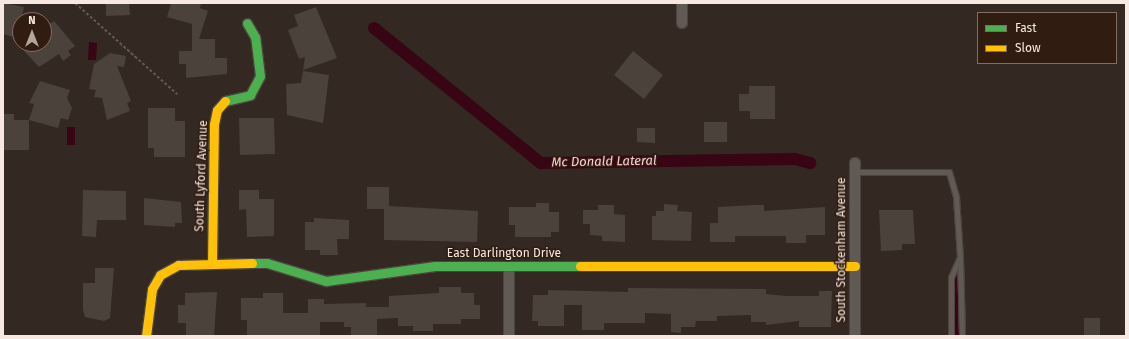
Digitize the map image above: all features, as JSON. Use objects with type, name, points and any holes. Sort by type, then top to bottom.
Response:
[{"type":"street","points":[[682,3],[682,23]]},
{"type":"street","name":"South Lyford Avenue","points":[[212,264],[214,124],[217,110],[227,99],[250,95],[260,76],[256,37],[247,23]]},
{"type":"street","name":"South Stockenham Avenue","points":[[855,167],[855,336]]},
{"type":"street","name":"East Darlington Drive","points":[[146,336],[152,289],[160,275],[178,265],[267,263],[326,281],[435,266],[855,266]]},
{"type":"street","points":[[509,266],[509,336]]},
{"type":"lane","points":[[855,167],[949,172],[956,196],[960,257],[962,336]]},
{"type":"lane","points":[[951,336],[951,277],[960,257]]},
{"type":"path","points":[[75,3],[177,94]]},
{"type":"shaded area","points":[[89,42],[97,43],[96,60],[88,60]]},
{"type":"shaded area","points":[[67,127],[75,127],[75,145],[67,145]]},
{"type":"building","points":[[3,3],[24,7],[23,12],[12,12],[12,37],[3,34]]},
{"type":"building","points":[[106,3],[129,3],[130,15],[106,16]]},
{"type":"building","points":[[171,3],[201,3],[200,8],[208,11],[199,39],[215,39],[215,58],[227,58],[227,74],[186,78],[186,64],[179,64],[179,51],[192,51],[192,24],[167,17]]},
{"type":"building","points":[[316,7],[337,58],[303,70],[305,57],[299,59],[288,30],[298,26],[294,15]]},
{"type":"building","points":[[54,21],[75,46],[68,51],[71,55],[63,61],[59,54],[39,67],[25,52],[52,52],[52,22]]},
{"type":"building","points":[[633,51],[663,75],[644,99],[614,75]]},
{"type":"building","points":[[110,53],[126,56],[124,67],[117,66],[131,101],[127,103],[130,111],[107,120],[102,98],[94,97],[96,90],[89,89],[94,64]]},
{"type":"building","points":[[303,71],[329,75],[323,123],[287,115],[286,84],[301,83]]},
{"type":"building","points":[[40,81],[70,90],[67,98],[72,108],[68,120],[61,118],[58,128],[29,120],[34,104],[29,103]]},
{"type":"building","points":[[749,86],[775,86],[775,119],[750,119],[750,111],[739,111],[739,94],[749,94]]},
{"type":"building","points":[[148,108],[175,108],[175,121],[185,121],[185,157],[154,157],[154,148],[148,148]]},
{"type":"building","points":[[3,114],[14,114],[14,120],[29,120],[29,150],[3,150]]},
{"type":"building","points":[[239,118],[274,118],[275,154],[240,155]]},
{"type":"building","points":[[704,122],[727,122],[727,142],[704,142]]},
{"type":"building","points":[[637,128],[655,128],[655,143],[637,142]]},
{"type":"building","points":[[367,187],[389,187],[389,206],[478,211],[477,242],[384,240],[384,209],[367,209]]},
{"type":"building","points":[[83,190],[126,191],[126,220],[97,220],[96,237],[82,236]]},
{"type":"building","points":[[239,190],[259,190],[259,199],[274,199],[274,236],[247,237],[246,209],[239,210]]},
{"type":"building","points":[[144,198],[181,202],[182,223],[175,223],[175,227],[144,225]]},
{"type":"building","points":[[536,203],[549,203],[549,212],[559,212],[559,232],[551,232],[551,237],[515,237],[515,225],[509,225],[509,207],[536,207]]},
{"type":"building","points":[[664,204],[678,205],[677,211],[692,212],[691,241],[652,240],[652,216],[656,216],[656,211],[664,211]]},
{"type":"building","points":[[598,205],[614,205],[614,214],[625,215],[625,242],[602,241],[602,236],[590,235],[590,224],[583,224],[583,210],[598,210]]},
{"type":"building","points":[[764,205],[764,211],[825,207],[825,235],[806,235],[806,243],[786,243],[786,236],[735,236],[735,242],[710,242],[710,223],[718,223],[718,207]]},
{"type":"building","points":[[879,210],[913,210],[915,244],[902,244],[902,250],[881,251]]},
{"type":"building","points":[[314,218],[349,220],[349,239],[337,239],[338,255],[320,255],[320,250],[305,250],[305,222],[314,222]]},
{"type":"building","points":[[95,268],[114,268],[110,318],[104,321],[85,317],[83,310],[83,283],[95,283]]},
{"type":"building","points":[[439,287],[461,287],[461,293],[474,293],[474,305],[480,305],[480,319],[461,319],[461,324],[433,324],[433,331],[413,331],[413,326],[398,326],[398,318],[377,319],[377,336],[351,336],[351,327],[344,327],[344,322],[320,322],[320,336],[247,335],[247,320],[241,320],[241,298],[263,298],[263,293],[283,293],[283,313],[308,313],[308,299],[324,299],[324,304],[366,303],[366,307],[389,307],[389,296],[439,293]]},
{"type":"building","points":[[628,288],[766,289],[766,294],[787,296],[819,296],[819,291],[832,291],[831,327],[799,327],[799,321],[766,325],[766,322],[751,322],[751,315],[717,316],[717,321],[696,321],[695,327],[681,327],[681,333],[671,332],[671,314],[645,313],[645,323],[604,323],[604,330],[582,330],[582,305],[564,305],[564,326],[538,326],[538,321],[532,321],[533,295],[548,295],[548,290],[628,292]]},
{"type":"building","points":[[217,292],[214,336],[186,336],[186,323],[178,323],[178,305],[185,305],[185,293]]},
{"type":"building","points":[[1084,318],[1100,318],[1100,336],[1084,336]]},
{"type":"waterway","name":"Mc Donald Lateral","points":[[374,28],[541,163],[795,159],[810,163]]},
{"type":"waterway","name":"Mc Donald Lateral","points":[[956,336],[957,281]]},
{"type":"traffic: fast","points":[[225,101],[250,95],[260,76],[255,37],[247,23]]},
{"type":"traffic: fast","points":[[252,263],[267,263],[326,281],[435,266],[580,266]]},
{"type":"traffic: slow","points":[[212,264],[214,124],[217,110],[225,101]]},
{"type":"traffic: slow","points":[[146,336],[152,289],[160,275],[178,265],[252,263]]},
{"type":"traffic: slow","points":[[580,266],[855,266]]}]
